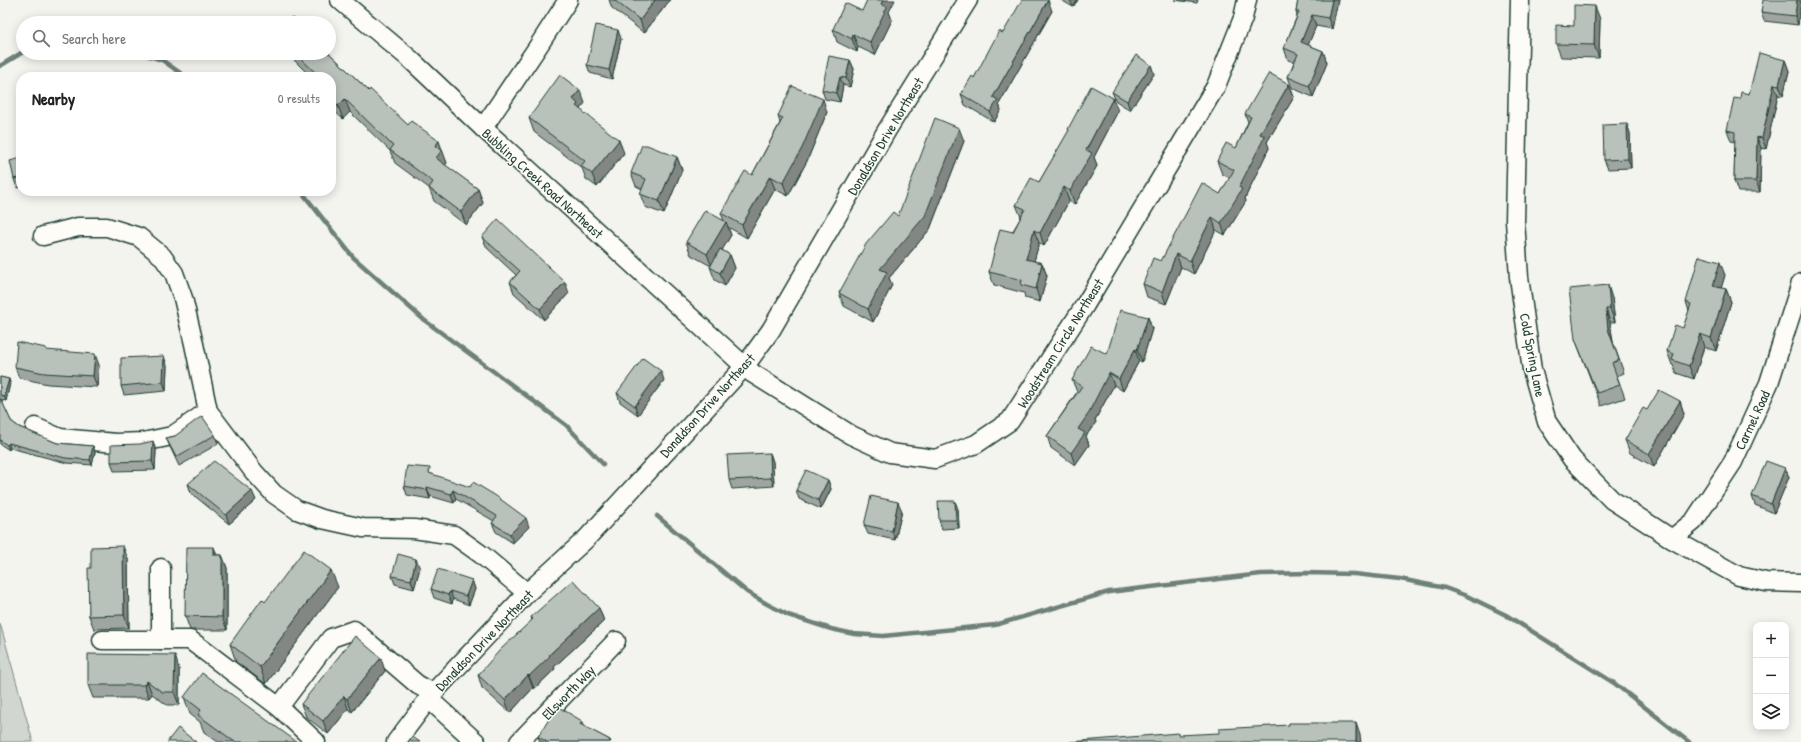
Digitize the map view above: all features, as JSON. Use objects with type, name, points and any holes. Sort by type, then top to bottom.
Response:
[{"type":"street","name":"Bubbling Creek Road Northeast","points":[[340,0],[410,59],[483,128],[745,366]]},
{"type":"street","points":[[483,128],[568,0]]},
{"type":"street","name":"Donaldson Drive Northeast","points":[[396,742],[431,696],[527,593],[586,539],[745,366],[771,330],[887,130],[968,0]]},
{"type":"street","name":"Woodstream Circle Northeast","points":[[745,366],[752,373],[851,435],[890,452],[935,459],[976,444],[1010,421],[1085,305],[1216,86],[1243,18],[1247,0]]},
{"type":"street","name":"Cold Spring Lane","points":[[1520,0],[1515,220],[1519,277],[1532,370],[1547,422],[1572,460],[1612,500],[1672,539],[1739,576],[1766,582],[1801,584]]},
{"type":"street","points":[[43,236],[78,227],[107,228],[139,237],[162,256],[174,273],[183,298],[208,411],[254,472],[274,494],[297,510],[322,519],[364,528],[414,529],[454,535],[482,555],[527,593]]},
{"type":"street","name":"Carmel Road","points":[[1672,539],[1694,521],[1733,462],[1769,383],[1801,283]]},
{"type":"street","points":[[35,427],[60,438],[116,443],[143,442],[172,436],[208,411]]},
{"type":"street","points":[[160,640],[161,568]]},
{"type":"street","points":[[279,707],[331,638],[354,630],[418,684],[476,742]]},
{"type":"street","points":[[102,640],[190,640],[279,707],[316,742]]},
{"type":"street","name":"Ellsworth Way","points":[[519,742],[616,641]]},
{"type":"shaded area","points":[[0,623],[33,742],[0,742]]},
{"type":"building","points":[[614,0],[655,0],[640,20]]},
{"type":"building","points":[[867,0],[883,0],[881,4],[887,7],[870,42],[853,34],[852,39],[833,29],[845,3],[862,11]]},
{"type":"building","points":[[1022,0],[1048,0],[993,97],[998,100],[990,112],[961,94],[972,76],[974,78],[999,31],[1003,33]]},
{"type":"building","points":[[1298,0],[1332,0],[1328,18],[1312,15],[1301,42],[1323,51],[1309,86],[1288,77],[1298,54],[1284,48],[1299,12],[1296,12]]},
{"type":"building","points":[[1763,0],[1797,0],[1795,16],[1761,12]]},
{"type":"building","points":[[1574,5],[1595,6],[1594,45],[1556,44],[1556,25],[1574,26]]},
{"type":"building","points":[[596,25],[618,30],[609,70],[587,65]]},
{"type":"building","points":[[1759,53],[1785,60],[1779,85],[1774,84],[1762,138],[1757,137],[1756,181],[1734,181],[1735,132],[1727,130],[1734,98],[1740,99],[1741,92],[1749,94]]},
{"type":"building","points":[[1136,55],[1151,65],[1127,101],[1112,92]]},
{"type":"building","points":[[829,56],[850,60],[846,78],[840,77],[836,93],[822,90]]},
{"type":"building","points":[[302,60],[336,60],[408,125],[411,121],[439,141],[435,146],[442,150],[436,158],[478,189],[461,212],[429,188],[433,182],[390,150],[393,146],[345,99],[338,106],[336,104],[336,72],[315,72]]},
{"type":"building","points":[[1269,73],[1289,84],[1260,134],[1265,136],[1239,187],[1242,189],[1221,223],[1212,217],[1190,261],[1176,254],[1162,292],[1143,284],[1153,258],[1161,261],[1202,183],[1220,194],[1234,170],[1217,161],[1226,143],[1236,148],[1251,117],[1245,114]]},
{"type":"building","points":[[560,75],[580,90],[573,99],[578,104],[576,106],[619,140],[592,174],[581,166],[585,161],[529,118]]},
{"type":"building","points":[[792,86],[823,99],[802,148],[783,183],[770,176],[742,225],[721,213],[745,171],[752,175],[783,118],[778,116]]},
{"type":"building","points":[[1091,86],[1113,98],[1086,150],[1092,153],[1070,191],[1064,187],[1040,233],[1034,230],[1026,259],[1042,263],[1036,289],[1021,285],[1022,280],[989,272],[1000,229],[1013,232],[1025,209],[1016,205],[1031,178],[1039,182],[1069,130],[1068,129]]},
{"type":"building","points":[[935,118],[959,128],[925,216],[880,269],[887,272],[868,309],[839,293],[866,244],[893,212],[898,216]]},
{"type":"building","points":[[1627,124],[1628,159],[1604,160],[1603,125]]},
{"type":"building","points":[[642,145],[647,145],[677,157],[659,201],[640,194],[646,179],[631,173]]},
{"type":"building","points":[[16,159],[16,178],[14,179],[10,161]]},
{"type":"building","points":[[705,210],[726,222],[707,254],[686,242]]},
{"type":"building","points":[[498,219],[565,282],[540,309],[510,282],[520,271],[482,237]]},
{"type":"building","points":[[720,249],[730,255],[720,273],[710,267]]},
{"type":"building","points":[[1699,256],[1720,262],[1713,286],[1726,289],[1711,338],[1700,334],[1689,366],[1672,360],[1674,354],[1667,351],[1675,325],[1683,328],[1691,304],[1686,302]]},
{"type":"building","points":[[1608,285],[1610,309],[1606,309],[1608,329],[1619,360],[1612,363],[1620,385],[1597,393],[1575,339],[1569,289]]},
{"type":"building","points":[[1120,310],[1148,317],[1137,350],[1135,349],[1119,379],[1109,373],[1091,410],[1078,429],[1085,433],[1071,453],[1047,436],[1082,386],[1072,380],[1091,346],[1107,354]]},
{"type":"building","points":[[17,342],[46,348],[46,350],[95,354],[93,376],[44,373],[15,367]]},
{"type":"building","points":[[164,356],[163,382],[121,386],[121,358]]},
{"type":"building","points":[[643,358],[661,371],[635,406],[617,393]]},
{"type":"building","points":[[0,377],[9,379],[4,396],[0,395]]},
{"type":"building","points":[[1659,390],[1680,401],[1649,454],[1625,440],[1643,408],[1647,410]]},
{"type":"building","points":[[1,399],[11,421],[19,427],[57,443],[93,446],[90,460],[65,458],[9,443],[7,445],[0,440]]},
{"type":"building","points":[[202,416],[215,435],[176,457],[166,438],[175,436]]},
{"type":"building","points":[[153,441],[152,461],[111,462],[111,445],[140,444]]},
{"type":"building","points":[[770,453],[771,478],[729,480],[727,455]]},
{"type":"building","points":[[214,461],[252,491],[226,515],[188,484]]},
{"type":"building","points":[[1766,461],[1785,468],[1771,504],[1752,496]]},
{"type":"building","points":[[407,466],[430,468],[429,473],[470,487],[473,482],[496,496],[526,518],[510,534],[492,523],[497,516],[453,490],[451,494],[427,487],[427,490],[404,486]]},
{"type":"building","points":[[806,470],[828,480],[818,500],[796,490]]},
{"type":"building","points":[[871,496],[898,502],[892,531],[864,525]]},
{"type":"building","points":[[938,501],[955,501],[956,520],[939,520]]},
{"type":"building","points":[[123,546],[124,615],[89,616],[88,568],[91,568],[91,547]]},
{"type":"building","points":[[186,547],[214,547],[214,555],[222,555],[222,617],[185,616]]},
{"type":"building","points":[[304,550],[331,570],[260,667],[230,644],[262,599],[265,602]]},
{"type":"building","points":[[398,554],[416,559],[411,580],[392,576]]},
{"type":"building","points":[[438,569],[472,580],[466,596],[450,591],[448,595],[431,589]]},
{"type":"building","points":[[573,580],[599,608],[529,676],[528,675],[505,700],[478,675],[500,650],[533,619],[531,617]]},
{"type":"building","points":[[355,636],[381,658],[347,699],[344,696],[323,721],[301,704]]},
{"type":"building","points":[[88,654],[175,655],[174,692],[162,692],[147,681],[144,685],[88,685]]},
{"type":"building","points":[[202,673],[297,742],[235,742],[198,715],[201,710],[184,697]]},
{"type":"building","points":[[557,706],[582,721],[580,724],[610,740],[609,742],[545,742],[546,741],[538,737]]},
{"type":"building","points":[[1289,723],[1356,723],[1356,742],[1070,742],[1178,733],[1178,735],[1219,733],[1219,729],[1289,725]]},
{"type":"building","points":[[178,728],[196,742],[167,742]]},
{"type":"building","points":[[414,738],[420,742],[411,742]]},
{"type":"waterway","points":[[0,66],[16,56]]},
{"type":"waterway","points":[[162,60],[179,72]]},
{"type":"waterway","points":[[305,196],[353,257],[424,320],[566,425],[603,464]]},
{"type":"waterway","points":[[657,516],[747,592],[767,604],[788,615],[831,629],[854,634],[883,636],[995,625],[1109,592],[1261,574],[1354,574],[1400,579],[1445,588],[1467,596],[1506,615],[1614,683],[1689,742]]}]
